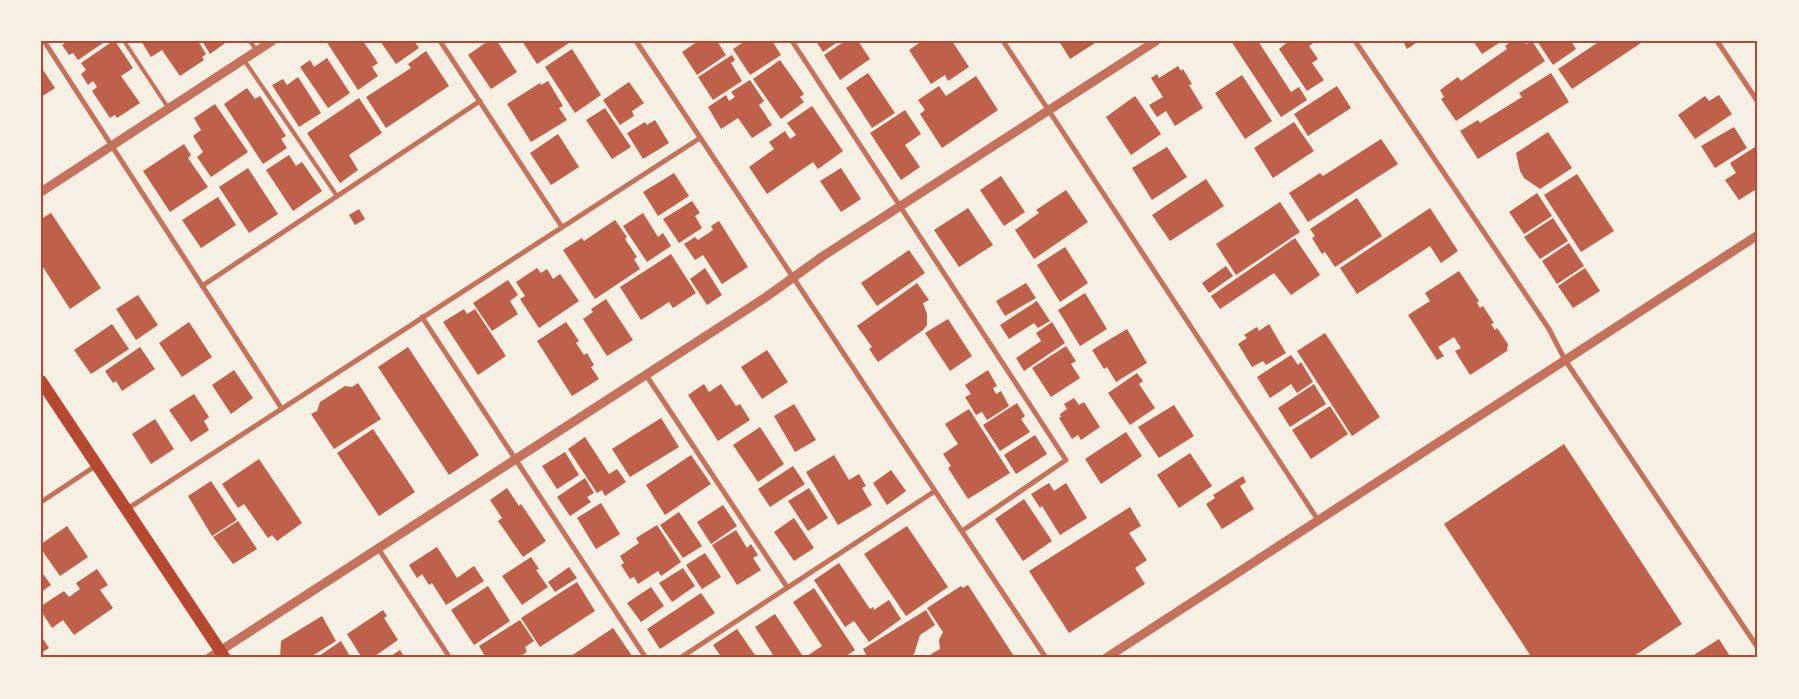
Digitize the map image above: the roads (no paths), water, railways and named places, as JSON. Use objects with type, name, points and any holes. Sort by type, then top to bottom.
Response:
[{"type":"main road","points":[[41,380],[222,654]]},
{"type":"street","points":[[44,41],[282,409]]},
{"type":"street","points":[[41,192],[272,41]]},
{"type":"street","points":[[440,41],[562,228]]},
{"type":"street","points":[[636,41],[1046,658]]},
{"type":"street","points":[[792,41],[1066,460],[962,531]]},
{"type":"street","points":[[1003,41],[1318,520]]},
{"type":"street","points":[[209,658],[222,654],[378,548],[766,297],[792,276],[1156,41]]},
{"type":"street","points":[[1354,41],[1549,329],[1565,360],[1758,648]]},
{"type":"street","points":[[1717,41],[1758,102]]},
{"type":"street","points":[[202,286],[480,101]]},
{"type":"street","points":[[127,509],[700,138]]},
{"type":"street","points":[[1106,658],[1758,235]]},
{"type":"street","points":[[422,318],[646,658]]},
{"type":"street","points":[[646,375],[787,587]]},
{"type":"street","points":[[41,502],[97,465]]},
{"type":"street","points":[[680,658],[935,491]]},
{"type":"street","points":[[378,548],[450,658]]},
{"type":"lane","points":[[124,41],[169,108]]},
{"type":"lane","points":[[250,41],[257,51]]},
{"type":"lane","points":[[244,60],[337,196]]}]
